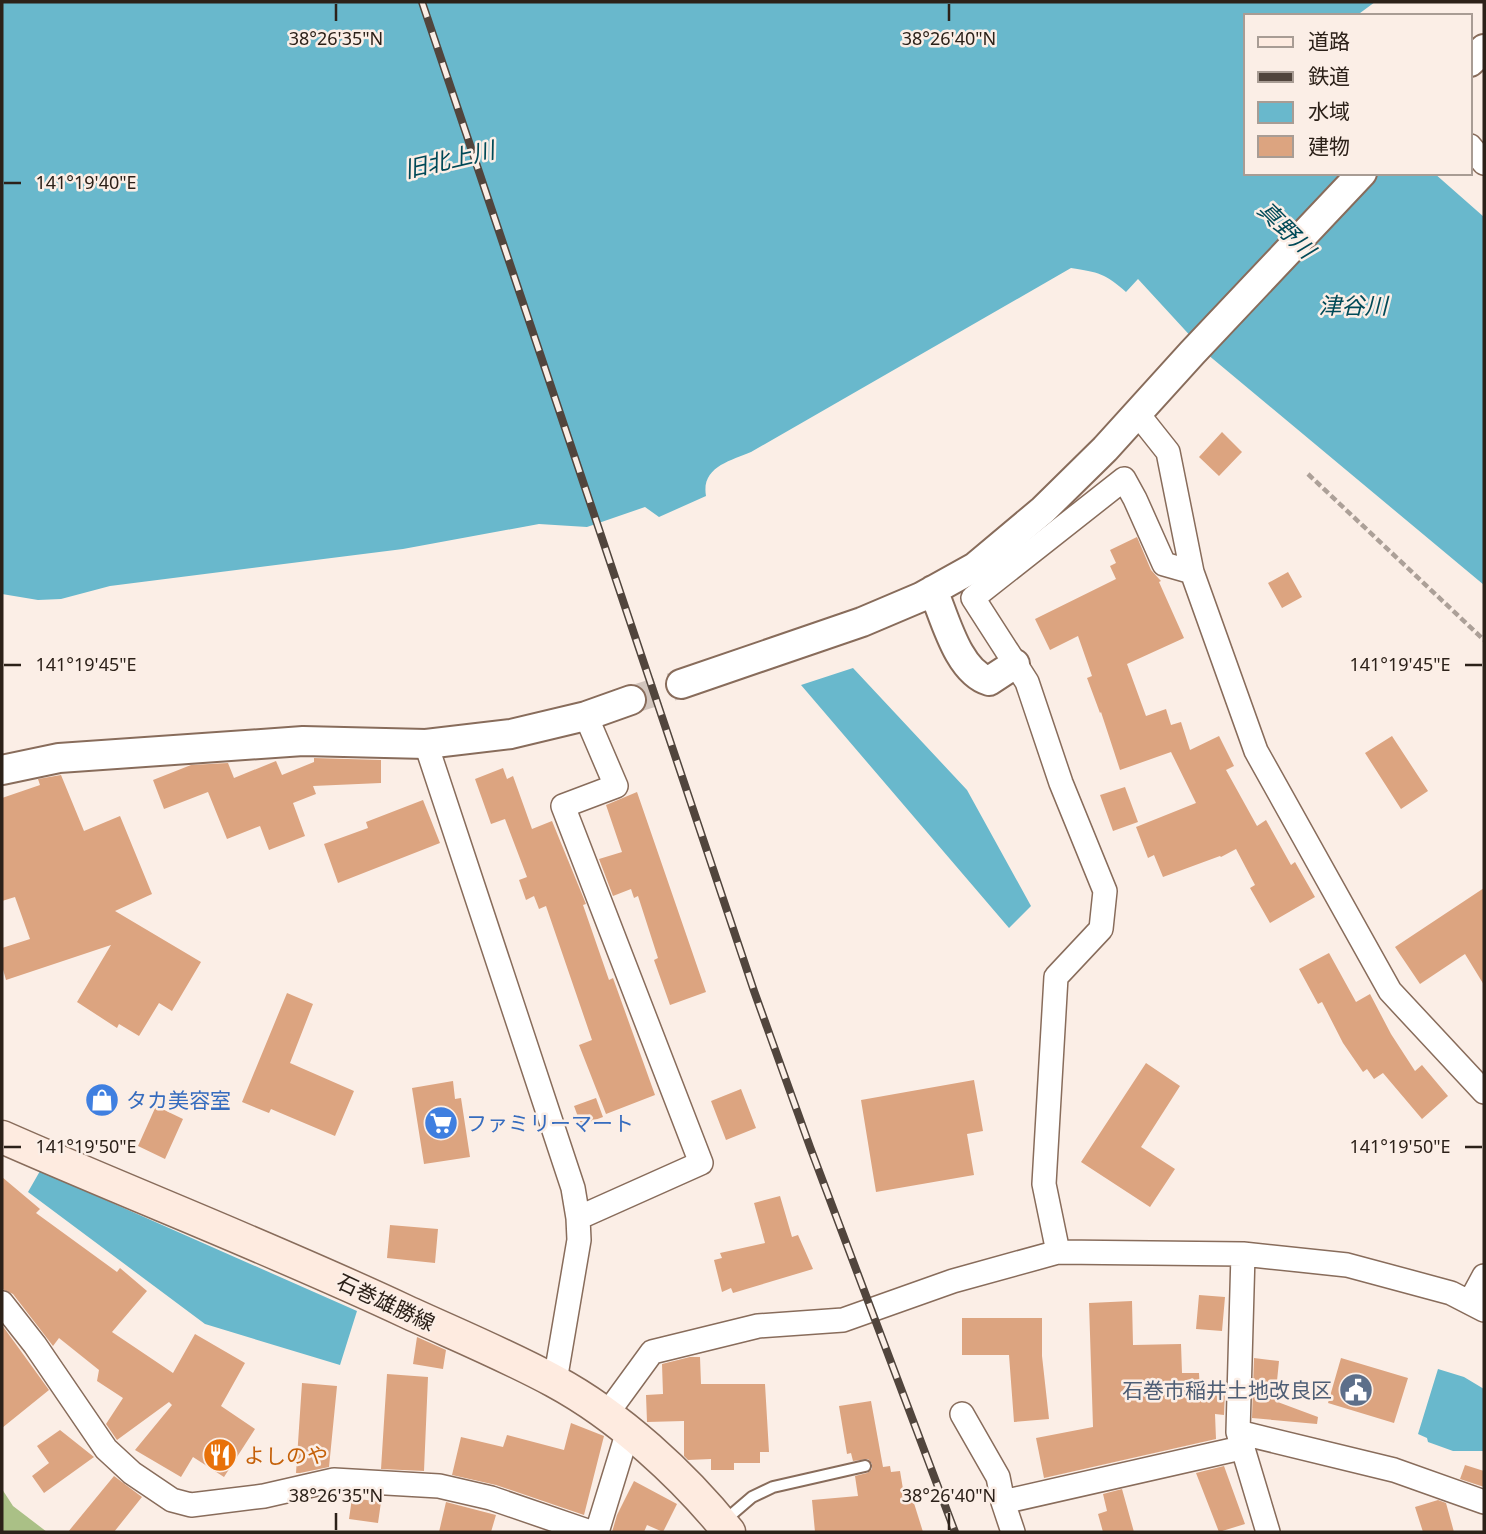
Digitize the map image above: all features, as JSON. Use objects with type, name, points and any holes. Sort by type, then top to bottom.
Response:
[{"type":"main road","name":"石巻雄勝線","points":[[2,1138],[315,1268],[555,1381],[617,1423],[687,1486],[725,1528]]},
{"type":"street","points":[[1472,148],[1484,163]]},
{"type":"street","points":[[681,684],[862,622],[933,590],[975,567],[1043,510],[1138,413],[1360,175]]},
{"type":"street","points":[[1138,413],[1167,452],[1192,572],[1256,751],[1390,991],[1484,1092]]},
{"type":"street","points":[[1058,1252],[1044,1184],[1056,977],[1101,929],[1105,891],[1061,783],[1027,682],[973,598],[1124,479],[1164,564],[1192,572]]},
{"type":"street","points":[[933,590],[963,661],[979,678],[989,681],[1015,664]]},
{"type":"street","points":[[2,769],[60,758],[289,742],[426,744],[511,734],[586,716],[631,700]]},
{"type":"street","points":[[578,1217],[701,1163],[563,807],[616,786],[586,716]]},
{"type":"street","points":[[426,744],[573,1188],[579,1240],[555,1381]]},
{"type":"street","points":[[597,1532],[617,1423],[652,1352],[758,1326],[843,1320],[953,1281],[1058,1252],[1243,1254],[1347,1265],[1451,1293],[1477,1306],[1484,1276]]},
{"type":"street","points":[[1243,1254],[1240,1440],[1268,1532]]},
{"type":"street","points":[[2,1303],[35,1345],[106,1449],[132,1473],[172,1500],[191,1505],[264,1496],[334,1480],[439,1486],[491,1498],[590,1532]]},
{"type":"street","points":[[962,1414],[998,1477],[1013,1532]]},
{"type":"street","points":[[1003,1502],[1240,1440],[1394,1470],[1484,1502]]},
{"type":"lane","points":[[725,1528],[752,1497],[773,1487],[865,1466]]},
{"type":"path","points":[[1308,474],[1484,639]]},
{"type":"green space","points":[[2,1489],[13,1506],[47,1532],[2,1532]]},
{"type":"water","points":[[2,2],[1375,2],[1359,14],[1244,14],[1244,175],[1436,175],[1484,217],[1484,585],[1207,354],[1138,279],[1126,292],[1101,275],[1071,268],[751,452],[719,466],[708,478],[706,496],[659,517],[645,507],[587,527],[539,524],[403,549],[110,586],[61,599],[38,600],[2,594]]},
{"type":"water","points":[[853,668],[967,790],[1031,906],[1009,928],[801,685]]},
{"type":"water","points":[[40,1171],[357,1311],[340,1365],[205,1324],[28,1192]]},
{"type":"water","points":[[1438,1369],[1464,1377],[1484,1389],[1484,1451],[1453,1451],[1428,1442],[1427,1438],[1418,1434]]},
{"type":"building","points":[[1222,432],[1242,452],[1219,476],[1199,457]]},
{"type":"building","points":[[1137,537],[1151,570],[1161,581],[1159,582],[1184,638],[1127,664],[1146,716],[1166,709],[1171,725],[1181,722],[1190,750],[1219,736],[1234,766],[1226,770],[1257,826],[1266,820],[1291,865],[1295,862],[1315,897],[1270,923],[1250,888],[1255,885],[1236,849],[1163,877],[1154,855],[1148,858],[1136,827],[1196,803],[1171,752],[1120,770],[1087,678],[1092,676],[1078,636],[1050,650],[1035,619],[1116,579],[1110,566],[1116,563],[1110,550]]},
{"type":"building","points":[[1288,572],[1302,597],[1282,608],[1268,583]]},
{"type":"building","points":[[1392,736],[1428,791],[1401,809],[1365,753]]},
{"type":"building","points":[[314,758],[381,760],[381,783],[313,786],[316,794],[293,803],[305,836],[269,850],[260,826],[227,839],[208,792],[164,809],[153,780],[191,765],[228,763],[234,778],[276,761],[282,775],[314,762]]},
{"type":"building","points":[[503,768],[507,779],[513,776],[532,829],[552,821],[586,904],[583,905],[609,980],[613,978],[655,1095],[606,1114],[579,1045],[592,1040],[546,906],[539,909],[534,896],[526,900],[519,880],[527,877],[505,819],[491,824],[475,779]]},
{"type":"building","points":[[61,775],[84,831],[120,816],[152,894],[115,911],[201,962],[172,1011],[159,1003],[139,1036],[119,1024],[117,1028],[77,1002],[111,945],[6,980],[2,966],[2,948],[30,939],[15,897],[2,901],[2,798],[40,785],[38,779]]},
{"type":"building","points":[[1125,787],[1138,822],[1113,831],[1100,795]]},
{"type":"building","points":[[637,792],[706,992],[670,1005],[654,960],[658,958],[638,896],[634,898],[631,889],[613,896],[599,859],[622,852],[606,805]]},
{"type":"building","points":[[423,800],[440,843],[338,883],[324,844],[368,828],[366,822]]},
{"type":"building","points":[[1484,888],[1484,985],[1465,954],[1420,984],[1395,947]]},
{"type":"building","points":[[1329,953],[1356,1002],[1370,994],[1415,1071],[1422,1065],[1448,1096],[1422,1119],[1383,1073],[1374,1079],[1367,1069],[1363,1072],[1343,1043],[1322,1002],[1318,1004],[1299,969]]},
{"type":"building","points":[[287,993],[313,1004],[290,1063],[354,1091],[335,1136],[271,1109],[269,1113],[242,1102]]},
{"type":"building","points":[[1146,1063],[1180,1086],[1141,1147],[1175,1169],[1150,1207],[1081,1162]]},
{"type":"building","points":[[974,1080],[983,1131],[967,1134],[974,1175],[876,1192],[861,1100]]},
{"type":"building","points":[[453,1081],[455,1099],[461,1098],[470,1157],[424,1164],[412,1088]]},
{"type":"building","points":[[741,1089],[756,1128],[726,1140],[711,1101]]},
{"type":"building","points":[[596,1098],[603,1117],[581,1125],[574,1106]]},
{"type":"building","points":[[156,1106],[183,1119],[165,1159],[138,1146]]},
{"type":"building","points":[[2,1177],[40,1209],[36,1213],[117,1272],[120,1268],[147,1291],[112,1332],[173,1373],[195,1334],[245,1363],[221,1406],[255,1429],[224,1477],[193,1457],[181,1477],[135,1450],[172,1405],[169,1402],[117,1440],[106,1424],[123,1398],[97,1381],[99,1370],[59,1338],[53,1346],[13,1294],[2,1289]]},
{"type":"building","points":[[780,1196],[792,1237],[798,1235],[813,1269],[733,1293],[731,1288],[722,1292],[714,1260],[722,1258],[720,1253],[765,1243],[754,1203]]},
{"type":"building","points":[[390,1225],[438,1229],[435,1263],[387,1258]]},
{"type":"building","points":[[1199,1295],[1225,1297],[1222,1331],[1196,1329]]},
{"type":"building","points":[[1132,1301],[1133,1345],[1181,1344],[1182,1373],[1199,1373],[1200,1392],[1225,1391],[1224,1415],[1215,1414],[1216,1439],[1044,1478],[1036,1438],[1093,1427],[1089,1303]]},
{"type":"building","points":[[962,1318],[1042,1318],[1042,1356],[1049,1419],[1014,1422],[1009,1355],[962,1355]]},
{"type":"building","points":[[2,1325],[49,1390],[2,1428]]},
{"type":"building","points":[[417,1337],[446,1350],[443,1369],[413,1364]]},
{"type":"building","points":[[700,1357],[701,1384],[765,1384],[769,1452],[760,1452],[760,1463],[734,1463],[734,1470],[711,1470],[711,1459],[688,1460],[684,1456],[684,1421],[647,1422],[646,1395],[663,1394],[662,1364]]},
{"type":"building","points":[[1254,1358],[1279,1361],[1275,1401],[1318,1417],[1317,1424],[1252,1418]]},
{"type":"building","points":[[1341,1358],[1408,1378],[1394,1423],[1328,1403]]},
{"type":"building","points":[[387,1374],[428,1377],[424,1471],[381,1469]]},
{"type":"building","points":[[302,1383],[337,1386],[329,1467],[296,1473]]},
{"type":"building","points":[[871,1401],[883,1467],[890,1466],[891,1472],[900,1471],[905,1501],[913,1500],[923,1532],[815,1532],[812,1500],[858,1496],[855,1476],[872,1469],[868,1459],[853,1461],[851,1453],[847,1454],[839,1406]]},
{"type":"building","points":[[571,1423],[604,1436],[584,1515],[496,1485],[452,1475],[461,1437],[503,1447],[507,1435],[564,1450]]},
{"type":"building","points":[[60,1430],[94,1457],[44,1493],[32,1476],[49,1463],[37,1446]]},
{"type":"building","points":[[1465,1465],[1484,1471],[1484,1487],[1460,1479]]},
{"type":"building","points":[[1224,1466],[1245,1524],[1219,1532],[1196,1473]]},
{"type":"building","points":[[114,1476],[142,1497],[114,1532],[68,1532]]},
{"type":"building","points":[[634,1481],[677,1504],[663,1532],[647,1525],[644,1532],[612,1532],[617,1515]]},
{"type":"building","points":[[1122,1489],[1134,1532],[1103,1532],[1098,1514],[1107,1511],[1103,1494]]},
{"type":"building","points":[[352,1498],[381,1502],[378,1523],[349,1519]]},
{"type":"building","points":[[1438,1500],[1446,1503],[1454,1532],[1423,1532],[1415,1507]]},
{"type":"building","points":[[446,1502],[496,1515],[491,1532],[439,1532]]},
{"type":"tunnel","points":[[631,700],[681,684]]},
{"type":"railway","points":[[422,2],[754,991],[955,1532]]},
{"type":"place","name":"タカ美容室","points":[[102,1100]]},
{"type":"place","name":"ファミリーマート","points":[[441,1123]]},
{"type":"place","name":"石巻市稲井土地改良区","points":[[1356,1390]]},
{"type":"place","name":"よしのや","points":[[220,1455]]},
{"type":"water label","name":"旧北上川","points":[[449,159]]},
{"type":"water label","name":"真野川","points":[[1287,229]]},
{"type":"water label","name":"津谷川","points":[[1353,305]]}]
